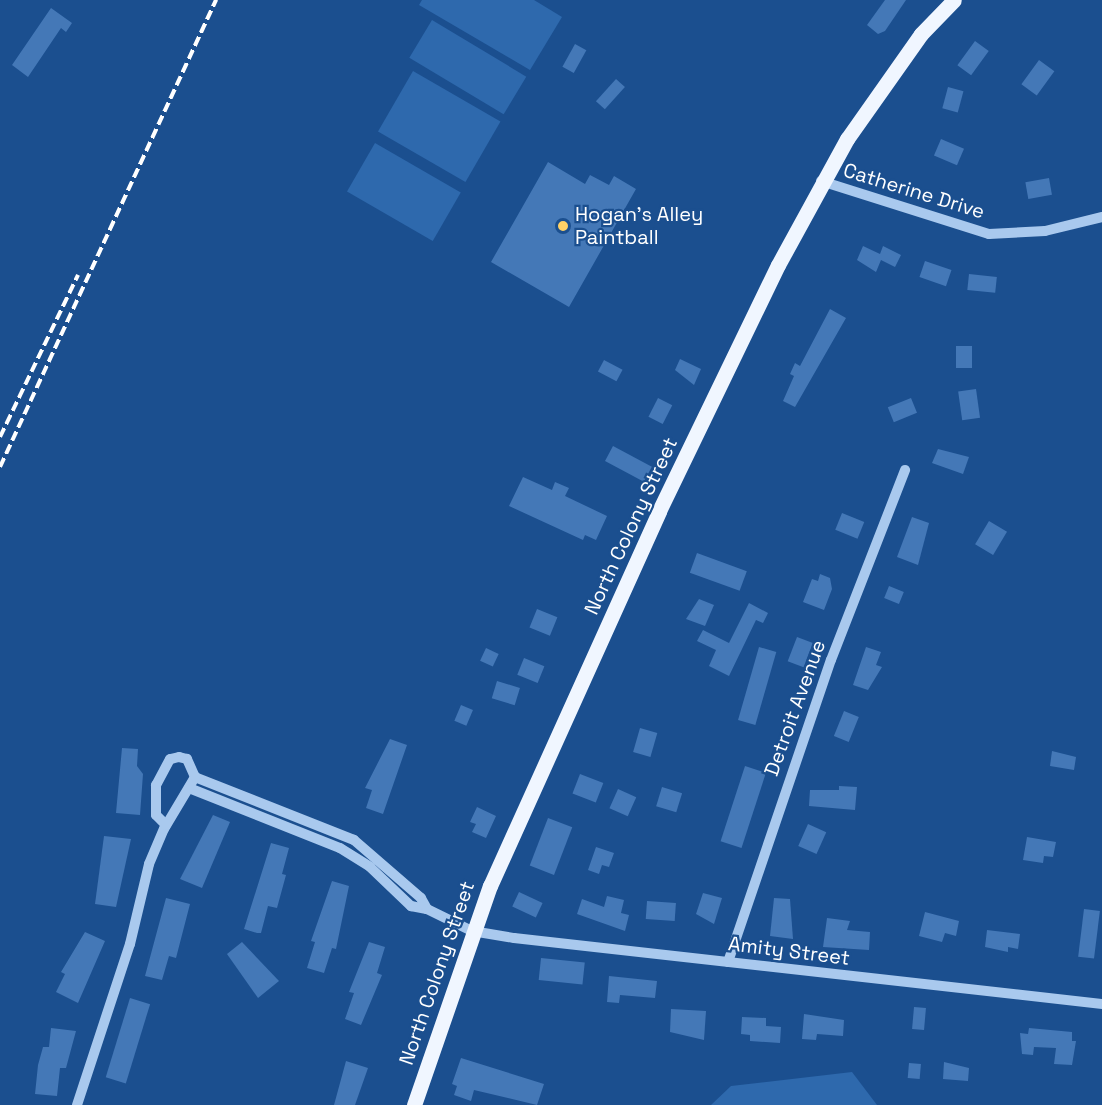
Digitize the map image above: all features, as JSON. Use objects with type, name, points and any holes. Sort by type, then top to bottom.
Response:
[{"type":"main road","name":"North Colony Street","points":[[414,1105],[472,931],[656,519],[821,181],[884,85],[954,0]]},
{"type":"street","name":"Catherine Drive","points":[[821,181],[989,234],[1045,231],[1102,217]]},
{"type":"street","name":"Detroit Avenue","points":[[728,962],[827,671],[905,470]]},
{"type":"street","points":[[166,825],[156,815],[154,805],[156,785],[170,759],[187,759],[195,777],[328,829],[380,858],[427,909]]},
{"type":"street","points":[[76,1105],[130,944],[149,864],[166,825],[195,777]]},
{"type":"street","name":"Amity Street","points":[[189,788],[319,839],[370,867],[411,906],[427,909],[472,931],[1102,1004]]},
{"type":"street","points":[[319,839],[328,829]]},
{"type":"shaded area","points":[[422,0],[534,0],[562,17],[530,70],[419,5]]},
{"type":"shaded area","points":[[432,20],[526,77],[504,114],[409,58]]},
{"type":"shaded area","points":[[413,71],[500,122],[465,182],[378,132]]},
{"type":"shaded area","points":[[375,143],[461,192],[433,241],[347,191]]},
{"type":"shaded area","points":[[852,1072],[877,1105],[711,1105],[731,1086]]},
{"type":"building","points":[[885,0],[906,0],[885,31],[878,34],[867,25]]},
{"type":"building","points":[[51,8],[72,23],[66,32],[61,28],[28,77],[12,65]]},
{"type":"building","points":[[975,41],[989,51],[971,75],[957,65]]},
{"type":"building","points":[[575,44],[586,50],[574,73],[562,67]]},
{"type":"building","points":[[1039,60],[1054,71],[1037,95],[1021,84]]},
{"type":"building","points":[[616,79],[625,87],[605,109],[596,101]]},
{"type":"building","points":[[948,87],[963,91],[958,112],[942,108]]},
{"type":"building","points":[[941,139],[964,149],[957,165],[934,156]]},
{"type":"building","name":"Hogan's Alley Paintball","points":[[548,162],[585,184],[590,175],[609,185],[614,176],[636,189],[569,307],[491,262]]},
{"type":"building","points":[[1049,178],[1052,195],[1028,199],[1025,182]]},
{"type":"building","points":[[863,246],[880,254],[883,246],[901,255],[895,267],[881,260],[876,272],[857,260]]},
{"type":"building","points":[[925,261],[951,270],[946,286],[919,277]]},
{"type":"building","points":[[969,274],[997,277],[995,293],[967,290]]},
{"type":"building","points":[[830,309],[846,318],[795,407],[783,401],[794,376],[790,374],[795,363],[800,366]]},
{"type":"building","points":[[956,346],[972,346],[972,368],[956,368]]},
{"type":"building","points":[[680,359],[701,369],[694,385],[675,370]]},
{"type":"building","points":[[604,360],[623,370],[616,381],[598,371]]},
{"type":"building","points":[[976,389],[980,418],[962,420],[958,392]]},
{"type":"building","points":[[658,398],[672,405],[663,424],[648,417]]},
{"type":"building","points":[[911,398],[917,413],[894,422],[888,407]]},
{"type":"building","points":[[613,446],[652,467],[644,482],[605,461]]},
{"type":"building","points":[[938,449],[969,457],[963,474],[932,463]]},
{"type":"building","points":[[523,477],[552,490],[555,482],[569,488],[565,496],[607,516],[596,540],[585,535],[583,540],[509,506]]},
{"type":"building","points":[[842,513],[864,522],[858,539],[835,530]]},
{"type":"building","points":[[912,517],[929,523],[918,565],[897,557]]},
{"type":"building","points":[[989,521],[1007,532],[993,555],[975,544]]},
{"type":"building","points":[[697,553],[747,571],[740,591],[690,573]]},
{"type":"building","points":[[820,574],[830,578],[832,589],[824,610],[803,602],[812,579],[818,581]]},
{"type":"building","points":[[889,586],[904,592],[899,604],[884,598]]},
{"type":"building","points":[[699,599],[714,605],[705,626],[686,619]]},
{"type":"building","points":[[749,603],[768,613],[763,623],[756,620],[729,676],[709,666],[716,650],[697,641],[703,630],[729,643]]},
{"type":"building","points":[[537,609],[557,617],[550,636],[530,628]]},
{"type":"building","points":[[797,637],[813,643],[804,667],[788,661]]},
{"type":"building","points":[[759,647],[776,652],[755,725],[738,720]]},
{"type":"building","points":[[866,647],[881,652],[876,665],[882,667],[868,690],[853,685]]},
{"type":"building","points":[[486,648],[499,654],[493,667],[480,661]]},
{"type":"building","points":[[524,658],[544,666],[538,683],[517,675]]},
{"type":"building","points":[[497,681],[520,688],[515,705],[492,698]]},
{"type":"building","points":[[461,705],[473,710],[466,726],[454,721]]},
{"type":"building","points":[[844,711],[859,717],[849,742],[834,736]]},
{"type":"building","points":[[640,728],[657,733],[650,757],[633,752]]},
{"type":"building","points":[[390,739],[407,745],[383,814],[366,808],[372,790],[365,788]]},
{"type":"building","points":[[122,748],[138,749],[137,766],[143,774],[140,815],[116,813]]},
{"type":"building","points":[[1052,751],[1076,757],[1074,770],[1050,766]]},
{"type":"building","points":[[745,766],[766,773],[742,848],[721,841]]},
{"type":"building","points":[[580,774],[603,783],[596,803],[572,794]]},
{"type":"building","points":[[839,786],[857,787],[855,810],[809,806],[810,790],[839,790]]},
{"type":"building","points":[[662,787],[682,793],[676,812],[656,806]]},
{"type":"building","points":[[618,789],[636,797],[628,816],[609,808]]},
{"type":"building","points":[[477,807],[496,816],[486,838],[472,832],[476,824],[470,822]]},
{"type":"building","points":[[213,815],[230,822],[202,888],[180,879]]},
{"type":"building","points":[[548,818],[572,827],[554,875],[530,866]]},
{"type":"building","points":[[808,824],[826,832],[817,854],[798,846]]},
{"type":"building","points":[[104,836],[131,839],[116,907],[95,904]]},
{"type":"building","points":[[1027,837],[1056,842],[1053,857],[1044,856],[1043,863],[1023,860]]},
{"type":"building","points":[[271,843],[289,848],[282,874],[286,875],[277,908],[268,906],[261,933],[257,933],[244,929]]},
{"type":"building","points":[[596,847],[614,853],[609,867],[602,865],[599,874],[588,870]]},
{"type":"building","points":[[332,881],[349,886],[336,949],[332,948],[324,973],[307,968],[315,942],[311,941]]},
{"type":"building","points":[[519,892],[543,903],[536,917],[512,907]]},
{"type":"building","points":[[703,893],[722,898],[714,924],[696,914]]},
{"type":"building","points":[[607,896],[624,900],[621,913],[629,915],[625,931],[577,914],[582,899],[604,907]]},
{"type":"building","points":[[166,898],[190,904],[176,958],[169,956],[162,980],[145,976]]},
{"type":"building","points":[[774,898],[790,899],[793,939],[770,936]]},
{"type":"building","points":[[647,901],[676,903],[675,921],[646,919]]},
{"type":"building","points":[[1084,909],[1100,911],[1094,959],[1078,957]]},
{"type":"building","points":[[925,912],[959,921],[956,936],[945,933],[942,942],[919,936]]},
{"type":"building","points":[[827,918],[850,921],[847,930],[870,932],[869,950],[823,947]]},
{"type":"building","points":[[987,930],[1020,934],[1018,949],[1008,947],[1008,952],[985,947]]},
{"type":"building","points":[[85,932],[105,941],[78,1003],[56,992],[65,974],[61,972]]},
{"type":"building","points":[[242,942],[279,981],[258,998],[227,954]]},
{"type":"building","points":[[369,942],[385,947],[377,973],[382,975],[361,1025],[345,1019],[354,993],[349,992]]},
{"type":"building","points":[[541,958],[585,963],[582,984],[539,980]]},
{"type":"building","points":[[609,976],[657,981],[655,998],[620,995],[619,1003],[607,1002]]},
{"type":"building","points":[[130,998],[150,1004],[126,1084],[106,1077]]},
{"type":"building","points":[[914,1007],[926,1008],[924,1030],[912,1029]]},
{"type":"building","points":[[671,1009],[706,1011],[704,1040],[670,1032]]},
{"type":"building","points":[[804,1014],[844,1020],[843,1036],[817,1034],[816,1040],[802,1039]]},
{"type":"building","points":[[742,1017],[766,1018],[766,1026],[781,1027],[780,1043],[750,1041],[750,1035],[741,1034]]},
{"type":"building","points":[[51,1028],[76,1031],[66,1068],[60,1068],[57,1096],[35,1094],[38,1065],[43,1047],[49,1047]]},
{"type":"building","points":[[1029,1028],[1072,1032],[1072,1041],[1076,1041],[1072,1065],[1054,1064],[1056,1048],[1034,1047],[1033,1055],[1022,1054],[1020,1033],[1028,1034]]},
{"type":"building","points":[[461,1058],[544,1084],[537,1105],[474,1090],[471,1101],[454,1095],[457,1086],[452,1084]]},
{"type":"building","points":[[346,1061],[368,1068],[355,1105],[334,1105]]},
{"type":"building","points":[[944,1062],[969,1068],[968,1081],[943,1079]]},
{"type":"building","points":[[909,1063],[921,1064],[920,1079],[908,1078]]},
{"type":"railway","points":[[0,467],[216,0]]},
{"type":"railway","points":[[0,437],[78,275]]},
{"type":"place","name":"Hogan's Alley Paintball","points":[[563,226]]}]
